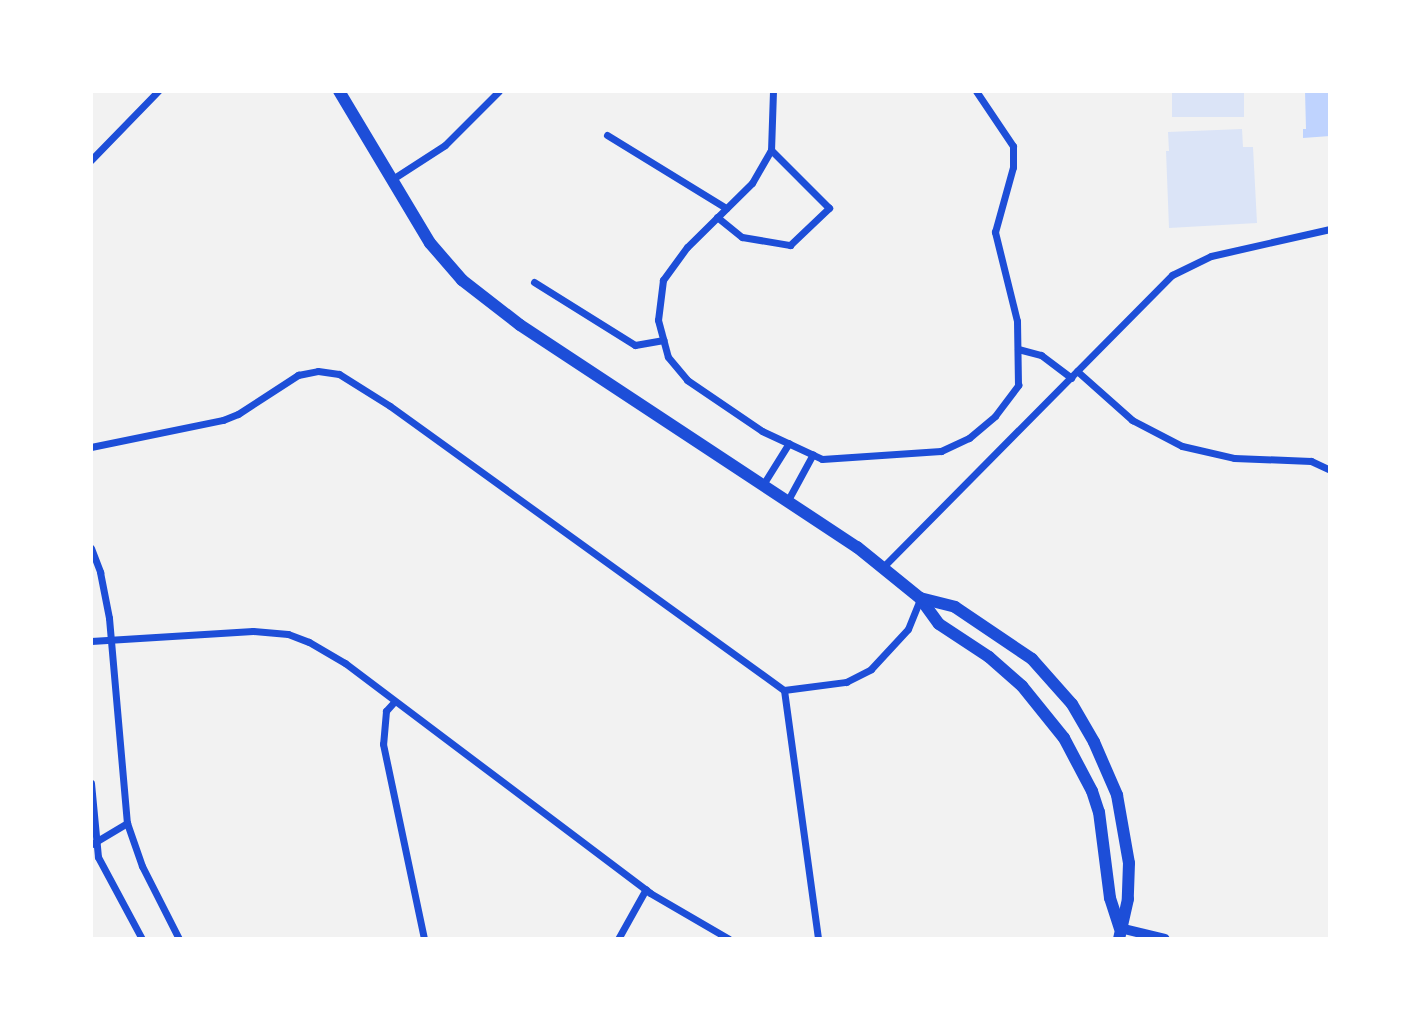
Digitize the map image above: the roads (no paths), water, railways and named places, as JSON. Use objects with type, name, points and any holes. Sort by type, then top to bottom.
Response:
[{"type":"main road","points":[[338,91],[430,243],[462,280],[520,325],[764,483],[883,567],[920,598],[939,624],[989,657],[1023,686],[1064,738],[1099,812],[1110,898],[1119,934]]},
{"type":"main road","points":[[920,598],[955,607],[1022,652],[1052,679],[1077,714],[1109,774],[1124,825],[1129,883],[1119,934]]},
{"type":"street","points":[[91,160],[158,91]]},
{"type":"street","points":[[391,180],[445,145],[499,91]]},
{"type":"street","points":[[773,91],[771,150],[752,183],[687,247],[663,280],[658,320],[668,357],[687,380],[762,431],[822,459],[941,450],[969,438],[995,415],[1018,385],[1017,321],[995,232],[1013,167],[1013,146],[976,91]]},
{"type":"street","points":[[607,135],[726,208]]},
{"type":"street","points":[[718,217],[742,237],[790,245],[828,208],[771,150]]},
{"type":"street","points":[[883,567],[1172,275],[1195,262],[1250,246],[1330,229]]},
{"type":"street","points":[[534,282],[635,345],[664,340]]},
{"type":"street","points":[[1018,349],[1041,355],[1074,374],[1132,420],[1182,446],[1234,458],[1311,461],[1330,470]]},
{"type":"street","points":[[91,447],[223,420],[238,414],[298,375],[318,371],[339,374],[354,380],[784,690],[834,685],[857,678],[871,669],[908,629],[920,598]]},
{"type":"street","points":[[764,483],[789,443]]},
{"type":"street","points":[[788,499],[813,454]]},
{"type":"street","points":[[91,548],[100,572],[111,640],[127,823],[142,866],[179,939]]},
{"type":"street","points":[[91,640],[253,631],[288,634],[334,656],[646,889],[729,939]]},
{"type":"street","points":[[784,690],[785,714],[818,939]]},
{"type":"street","points":[[394,702],[386,711],[383,744],[424,939]]},
{"type":"street","points":[[91,783],[93,843],[142,939]]},
{"type":"street","points":[[93,843],[127,823]]},
{"type":"street","points":[[618,939],[646,889]]},
{"type":"street","points":[[1119,934],[1166,939]]},
{"type":"water","points":[[1305,91],[1330,91],[1330,136],[1303,138],[1303,129],[1306,129]]}]
